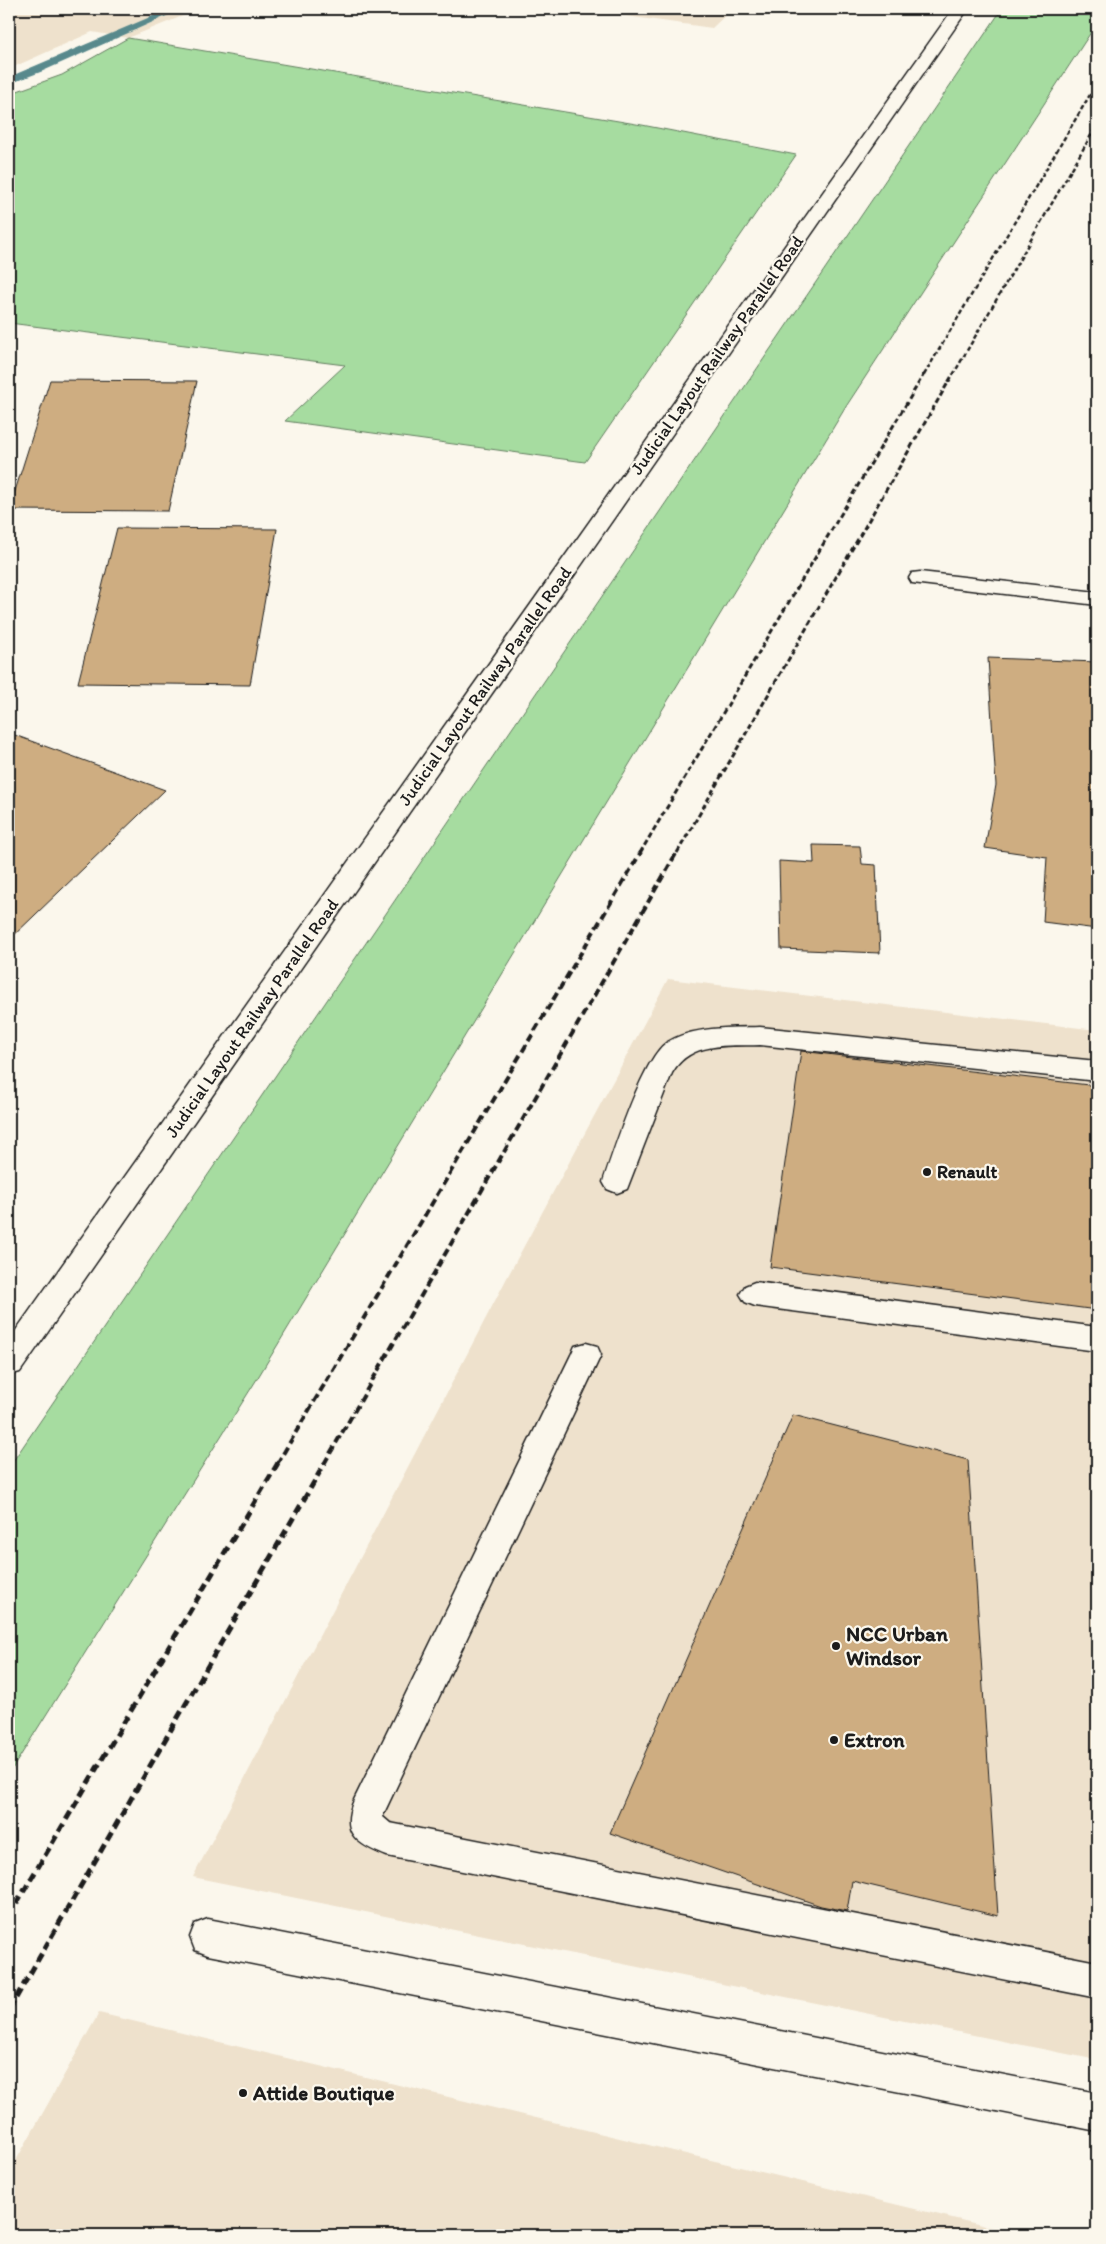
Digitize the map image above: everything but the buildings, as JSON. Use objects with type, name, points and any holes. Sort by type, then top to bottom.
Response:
[{"type":"street","name":"Judicial Layout Railway Parallel Road","points":[[9,1363],[960,9]]},
{"type":"street","points":[[920,578],[1097,599]]},
{"type":"street","points":[[617,1182],[660,1068],[673,1052],[692,1043],[760,1036],[1097,1071]]},
{"type":"street","points":[[755,1294],[1097,1339]]},
{"type":"street","points":[[586,1356],[366,1812],[366,1823],[374,1833],[386,1839],[1097,1980]]},
{"type":"street","points":[[208,1937],[1097,2112]]},
{"type":"shaded area","points":[[9,9],[200,9],[128,38],[92,32],[9,69]]},
{"type":"shaded area","points":[[576,9],[732,9],[712,28]]},
{"type":"shaded area","points":[[668,979],[1097,1030],[1097,2060],[193,1877],[509,1274]]},
{"type":"shaded area","name":"Attide Boutique","points":[[99,2013],[1023,2235],[9,2235],[9,2173]]},
{"type":"green space","points":[[1002,9],[1097,9],[1097,23],[847,405],[257,1379],[9,1774],[9,1467]]},
{"type":"green space","points":[[128,38],[642,125],[796,155],[585,462],[285,421],[345,365],[9,323],[9,94],[62,75]]},
{"type":"waterway","points":[[9,81],[177,9]]},
{"type":"railway","points":[[924,375],[1097,83]]},
{"type":"railway","points":[[953,375],[1097,125]]},
{"type":"railway","points":[[640,853],[924,374]]},
{"type":"railway","points":[[677,853],[953,374]]},
{"type":"railway","points":[[277,1464],[641,852]]},
{"type":"railway","points":[[324,1464],[677,852]]},
{"type":"railway","points":[[9,1916],[278,1463]]},
{"type":"railway","points":[[9,2010],[325,1463]]},
{"type":"place","name":"Renault","points":[[927,1172]]},
{"type":"place","name":"NCC Urban Windsor","points":[[836,1646]]},
{"type":"place","name":"Extron","points":[[834,1740]]},
{"type":"place","name":"Attide Boutique","points":[[243,2093]]}]
